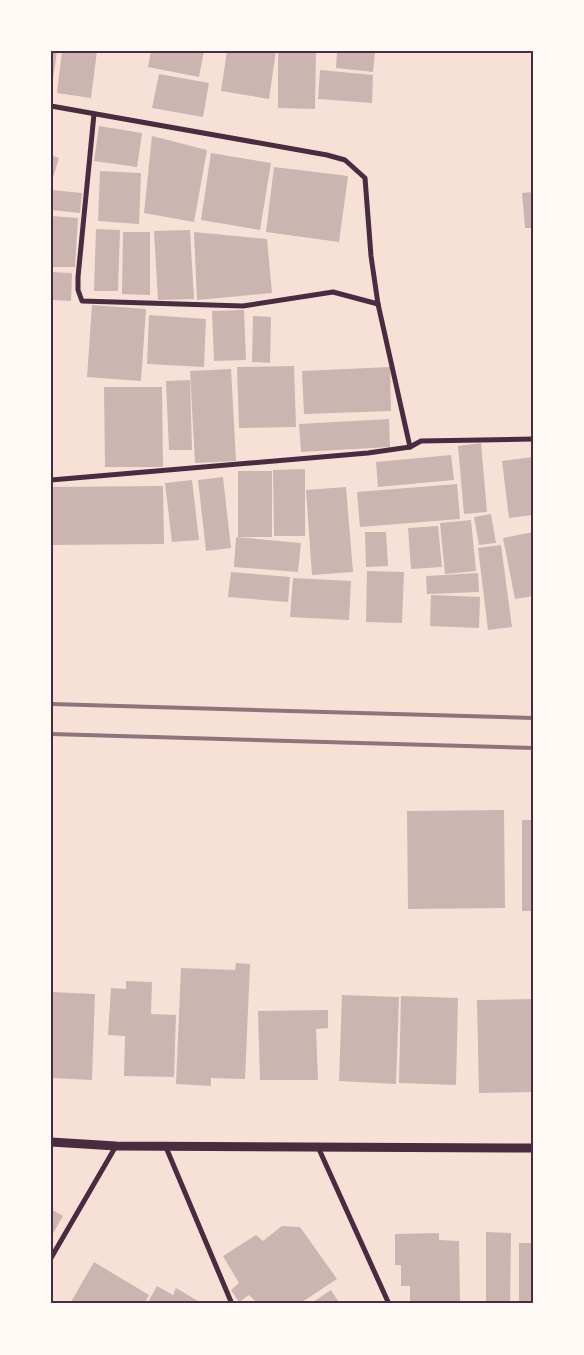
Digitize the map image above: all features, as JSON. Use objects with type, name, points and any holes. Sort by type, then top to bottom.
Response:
[{"type":"street","points":[[51,106],[346,160],[365,178],[371,256],[378,304],[410,447]]},
{"type":"street","points":[[94,114],[78,277],[78,290],[82,300],[243,306],[333,292],[378,304]]},
{"type":"street","points":[[51,480],[368,453],[410,447],[421,441],[533,439]]},
{"type":"street","points":[[51,1142],[116,1146],[533,1148]]},
{"type":"street","points":[[51,1258],[116,1146]]},
{"type":"street","points":[[165,1146],[232,1304]]},
{"type":"street","points":[[317,1146],[389,1304]]},
{"type":"building","points":[[51,51],[57,51],[52,86],[51,86]]},
{"type":"building","points":[[62,51],[97,51],[91,98],[57,93]]},
{"type":"building","points":[[151,51],[204,51],[199,77],[148,67]]},
{"type":"building","points":[[227,51],[276,51],[269,99],[221,91]]},
{"type":"building","points":[[278,51],[316,51],[315,109],[278,108]]},
{"type":"building","points":[[337,51],[375,51],[373,72],[336,68]]},
{"type":"building","points":[[320,70],[373,75],[372,103],[318,99]]},
{"type":"building","points":[[159,74],[209,83],[203,117],[152,108]]},
{"type":"building","points":[[99,126],[142,133],[137,167],[94,161]]},
{"type":"building","points":[[152,136],[207,150],[194,222],[144,213]]},
{"type":"building","points":[[211,153],[271,163],[260,230],[201,220]]},
{"type":"building","points":[[51,155],[59,158],[52,181],[51,181]]},
{"type":"building","points":[[274,167],[348,176],[339,242],[266,232]]},
{"type":"building","points":[[100,171],[141,173],[139,224],[98,221]]},
{"type":"building","points":[[51,190],[82,193],[80,213],[51,210]]},
{"type":"building","points":[[533,192],[533,228],[525,228],[522,193]]},
{"type":"building","points":[[51,216],[78,218],[75,267],[51,267]]},
{"type":"building","points":[[96,229],[120,230],[118,291],[94,291]]},
{"type":"building","points":[[190,230],[194,299],[158,300],[154,231]]},
{"type":"building","points":[[123,232],[150,232],[150,295],[122,294]]},
{"type":"building","points":[[194,232],[267,239],[272,293],[197,300]]},
{"type":"building","points":[[51,272],[72,273],[71,301],[51,300]]},
{"type":"building","points":[[92,305],[146,309],[141,381],[87,377]]},
{"type":"building","points":[[244,310],[246,360],[214,361],[212,311]]},
{"type":"building","points":[[149,315],[206,319],[204,367],[147,364]]},
{"type":"building","points":[[253,316],[271,317],[270,363],[252,362]]},
{"type":"building","points":[[294,366],[296,427],[239,428],[237,367]]},
{"type":"building","points":[[390,367],[391,411],[304,414],[302,371]]},
{"type":"building","points":[[231,369],[236,461],[195,463],[190,371]]},
{"type":"building","points":[[190,380],[192,450],[169,450],[166,381]]},
{"type":"building","points":[[104,387],[162,387],[163,467],[105,467]]},
{"type":"building","points":[[389,419],[390,447],[301,452],[299,424]]},
{"type":"building","points":[[481,443],[487,512],[464,514],[458,446]]},
{"type":"building","points":[[451,455],[454,480],[378,487],[376,462]]},
{"type":"building","points":[[533,457],[533,515],[509,518],[502,461]]},
{"type":"building","points":[[305,469],[305,536],[274,536],[273,470]]},
{"type":"building","points":[[238,471],[272,471],[272,537],[238,537]]},
{"type":"building","points":[[223,477],[231,548],[206,551],[198,480]]},
{"type":"building","points":[[192,480],[199,540],[172,542],[165,483]]},
{"type":"building","points":[[457,484],[460,519],[360,527],[357,492]]},
{"type":"building","points":[[163,486],[164,544],[51,545],[51,487]]},
{"type":"building","points":[[346,487],[353,572],[312,575],[306,490]]},
{"type":"building","points":[[491,514],[496,543],[479,545],[474,517]]},
{"type":"building","points":[[471,520],[476,571],[445,574],[440,523]]},
{"type":"building","points":[[438,526],[442,567],[411,569],[408,528]]},
{"type":"building","points":[[365,532],[386,532],[388,566],[366,567]]},
{"type":"building","points":[[533,532],[533,596],[515,599],[503,538]]},
{"type":"building","points":[[236,537],[301,543],[298,572],[234,567]]},
{"type":"building","points":[[501,545],[512,627],[488,630],[478,548]]},
{"type":"building","points":[[367,571],[404,572],[402,623],[366,622]]},
{"type":"building","points":[[231,572],[290,577],[288,602],[228,597]]},
{"type":"building","points":[[478,573],[479,592],[427,594],[426,576]]},
{"type":"building","points":[[293,578],[351,581],[349,620],[290,617]]},
{"type":"building","points":[[431,595],[480,597],[479,628],[430,626]]},
{"type":"building","points":[[504,810],[505,908],[408,909],[407,811]]},
{"type":"building","points":[[522,820],[533,820],[533,911],[522,911]]},
{"type":"building","points":[[236,963],[250,964],[245,1079],[211,1078],[211,1086],[176,1084],[181,968],[235,970]]},
{"type":"building","points":[[126,981],[152,982],[151,1014],[176,1015],[174,1077],[124,1076],[125,1036],[108,1035],[111,988],[126,989]]},
{"type":"building","points":[[51,992],[95,994],[92,1080],[51,1078]]},
{"type":"building","points":[[342,995],[399,997],[396,1084],[339,1081]]},
{"type":"building","points":[[401,996],[458,998],[456,1085],[399,1083]]},
{"type":"building","points":[[533,999],[533,1092],[479,1093],[477,1000]]},
{"type":"building","points":[[328,1010],[328,1028],[316,1029],[318,1080],[260,1080],[258,1011]]},
{"type":"building","points":[[51,1209],[63,1216],[51,1237]]},
{"type":"building","points":[[282,1226],[300,1227],[337,1279],[299,1304],[253,1304],[256,1302],[249,1295],[239,1302],[231,1290],[239,1283],[223,1256],[256,1235],[263,1241]]},
{"type":"building","points":[[486,1232],[511,1233],[510,1304],[486,1304]]},
{"type":"building","points":[[439,1233],[439,1240],[459,1241],[460,1304],[410,1304],[410,1286],[401,1286],[401,1265],[395,1265],[395,1234]]},
{"type":"building","points":[[519,1243],[533,1243],[533,1304],[519,1304]]},
{"type":"building","points":[[94,1262],[149,1295],[144,1304],[74,1304],[71,1302]]},
{"type":"building","points":[[157,1286],[173,1295],[176,1288],[198,1301],[196,1304],[147,1304]]},
{"type":"building","points":[[331,1290],[340,1304],[310,1304]]},
{"type":"railway","points":[[51,704],[533,718]]},
{"type":"railway","points":[[51,734],[533,748]]}]
